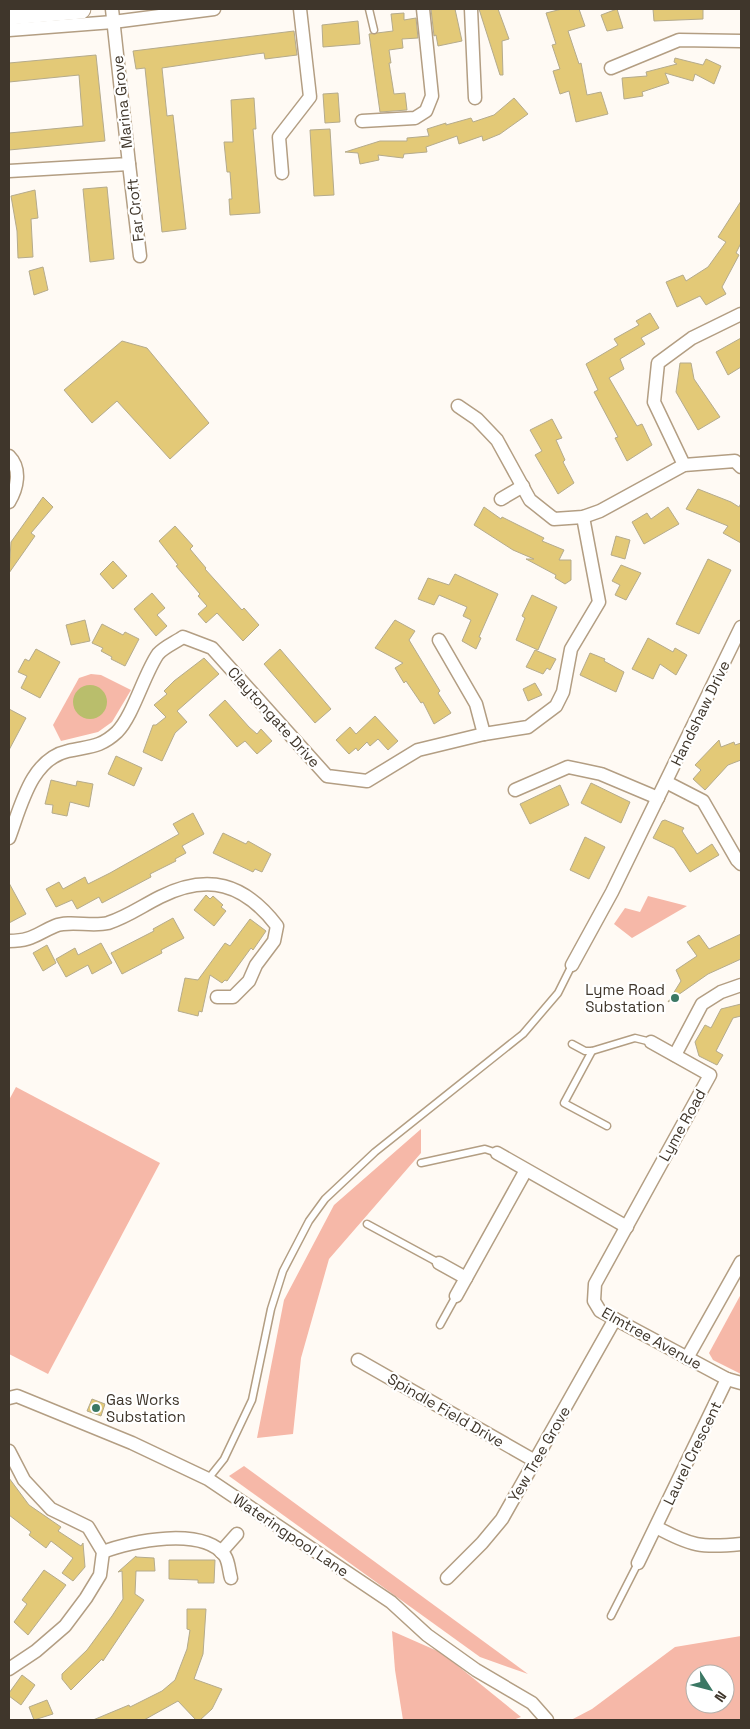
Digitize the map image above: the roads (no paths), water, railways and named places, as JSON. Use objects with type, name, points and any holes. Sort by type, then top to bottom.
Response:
[{"type":"main road","points":[[9,15],[81,9]]},
{"type":"street","points":[[9,30],[113,15],[214,9]]},
{"type":"street","points":[[282,173],[278,137],[310,97],[300,9]]},
{"type":"street","points":[[362,121],[415,118],[426,111],[432,96],[423,9]]},
{"type":"street","points":[[471,9],[475,98]]},
{"type":"street","name":"Marina Grove","points":[[9,171],[130,164],[113,15]]},
{"type":"street","points":[[611,68],[679,40],[741,41]]},
{"type":"street","name":"Far Croft","points":[[130,164],[140,256]]},
{"type":"street","points":[[684,465],[654,402],[658,363],[692,338],[741,314]]},
{"type":"street","points":[[458,406],[477,419],[497,440],[530,500],[554,519],[583,517],[600,511],[684,465],[735,461],[741,467]]},
{"type":"street","points":[[9,456],[18,476],[12,496]]},
{"type":"street","points":[[501,499],[523,486]]},
{"type":"street","name":"Claytongate Drive","points":[[9,838],[32,779],[49,758],[68,750],[89,749],[118,731],[159,653],[183,637],[212,648],[327,776],[367,781],[418,750],[484,734],[528,727],[556,706],[563,692],[571,649],[598,602],[583,517]]},
{"type":"street","name":"Handshaw Drive","points":[[572,965],[612,892],[741,627]]},
{"type":"street","points":[[439,640],[476,704],[484,734]]},
{"type":"street","points":[[514,790],[568,767],[601,774],[658,798]]},
{"type":"street","points":[[666,782],[704,801],[736,860],[741,864]]},
{"type":"street","points":[[9,941],[34,939],[57,925],[90,926],[107,923],[123,918],[159,897],[192,885],[204,883],[232,887],[269,916],[277,926],[274,941],[256,965],[249,981],[233,997],[217,997]]},
{"type":"street","points":[[651,1042],[676,1055],[702,1004],[722,992],[741,985]]},
{"type":"street","name":"Lyme Road","points":[[616,1247],[710,1075],[676,1055]]},
{"type":"street","points":[[497,1153],[627,1227]]},
{"type":"street","points":[[456,1296],[526,1170]]},
{"type":"street","name":"Elmtree Avenue","points":[[616,1247],[594,1284],[592,1295],[600,1311],[728,1379],[741,1383]]},
{"type":"street","points":[[687,1358],[738,1276],[741,1262]]},
{"type":"street","points":[[439,1263],[466,1278]]},
{"type":"street","name":"Yew Tree Grove","points":[[447,1578],[493,1530],[535,1461],[615,1319]]},
{"type":"street","name":"Spindle Field Drive","points":[[358,1360],[535,1461]]},
{"type":"street","name":"Laurel Crescent","points":[[638,1563],[728,1379]]},
{"type":"street","name":"Wateringpool Lane","points":[[9,1398],[17,1396],[132,1443],[208,1479],[391,1602],[428,1634],[476,1670],[532,1703],[546,1720]]},
{"type":"street","points":[[9,1451],[24,1480],[51,1509],[88,1527],[103,1552],[100,1575],[65,1626],[36,1652],[9,1669]]},
{"type":"street","points":[[656,1527],[693,1545],[741,1544]]},
{"type":"street","points":[[221,1552],[236,1534]]},
{"type":"street","points":[[103,1552],[122,1545],[159,1539],[180,1539],[205,1544],[221,1552],[226,1557],[231,1578]]},
{"type":"lane","points":[[369,9],[374,30]]},
{"type":"lane","points":[[208,1479],[224,1459],[252,1400],[271,1309],[283,1271],[309,1221],[324,1200],[376,1152],[523,1034],[558,993],[572,965]]},
{"type":"lane","points":[[572,1044],[585,1051],[592,1051],[634,1038],[651,1042]]},
{"type":"lane","points":[[592,1051],[564,1103],[607,1126]]},
{"type":"lane","points":[[421,1163],[484,1149],[497,1153]]},
{"type":"lane","points":[[367,1224],[439,1263]]},
{"type":"lane","points":[[440,1325],[456,1296]]},
{"type":"lane","points":[[611,1616],[638,1563]]},
{"type":"place","name":"Lyme Road Substation","points":[[675,998]]},
{"type":"place","name":"Gas Works Substation","points":[[96,1408]]}]
